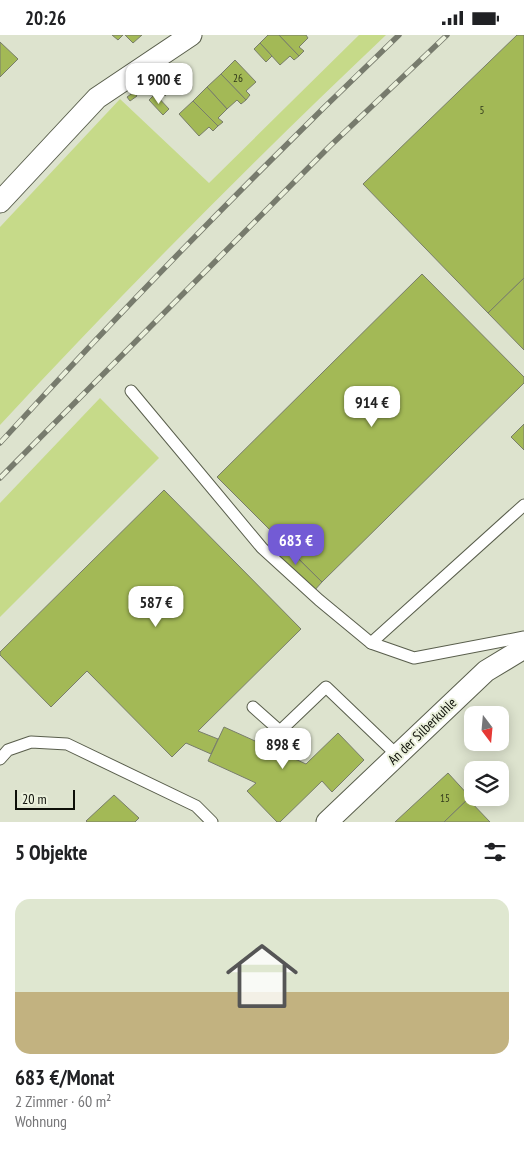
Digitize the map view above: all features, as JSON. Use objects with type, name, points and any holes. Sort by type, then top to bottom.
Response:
[{"type":"street","points":[[0,202],[97,98],[191,35]]},
{"type":"street","name":"An der Silberkuhle","points":[[327,822],[486,671],[524,648]]},
{"type":"lane","points":[[131,391],[262,548],[319,601],[371,643],[414,659],[524,637]]},
{"type":"lane","points":[[371,643],[524,505]]},
{"type":"lane","points":[[253,707],[280,731],[326,687],[397,755]]},
{"type":"lane","points":[[0,759],[8,750],[31,742],[67,744],[196,806],[212,822]]},
{"type":"green space","points":[[359,35],[386,35],[190,227],[0,425],[0,227],[120,99],[209,183]]},
{"type":"green space","points":[[100,398],[159,458],[0,617],[0,503]]},
{"type":"building","points":[[112,35],[123,35],[118,40]]},
{"type":"building","points":[[125,35],[142,35],[133,43]]},
{"type":"building","points":[[268,35],[279,35],[299,56],[294,60],[290,56],[280,65],[260,43]]},
{"type":"building","points":[[279,35],[306,35],[308,38],[299,47],[304,51],[299,56]]},
{"type":"building","points":[[517,35],[524,35],[524,278],[488,313],[363,184]]},
{"type":"building","points":[[0,42],[18,59],[0,77]]},
{"type":"building","points":[[260,43],[272,56],[266,62],[254,49]]},
{"type":"building","points":[[235,60],[256,82],[246,91],[250,95],[246,100],[221,74]]},
{"type":"building","points":[[221,74],[246,100],[241,104],[237,100],[227,109],[207,87]]},
{"type":"building","points":[[159,77],[171,89],[165,96],[153,83]]},
{"type":"building","points":[[207,87],[227,109],[218,118],[223,122],[218,126],[193,101]]},
{"type":"building","points":[[134,92],[137,96],[130,101],[127,97]]},
{"type":"building","points":[[155,94],[169,109],[163,115],[149,100]]},
{"type":"building","points":[[193,101],[218,126],[213,131],[209,127],[199,136],[179,114]]},
{"type":"building","points":[[422,274],[524,377],[524,383],[322,582],[217,477]]},
{"type":"building","points":[[524,278],[524,350],[488,313]]},
{"type":"building","points":[[524,424],[524,450],[511,437]]},
{"type":"building","points":[[164,490],[301,629],[198,731],[218,739],[211,754],[186,743],[172,757],[87,671],[51,707],[0,655],[0,652]]},
{"type":"building","points":[[279,540],[322,582],[313,592],[269,549]]},
{"type":"building","points":[[224,727],[306,764],[338,733],[364,760],[332,792],[322,781],[280,822],[277,822],[247,791],[256,783],[208,761]]},
{"type":"building","points":[[448,773],[464,790],[464,803],[444,822],[395,822]]},
{"type":"building","points":[[114,795],[139,818],[135,822],[86,821]]},
{"type":"building","points":[[464,803],[464,806],[475,806],[490,822],[444,822]]},
{"type":"railway","points":[[0,443],[196,236],[399,35]]},
{"type":"railway","points":[[0,478],[330,146],[447,35]]}]
